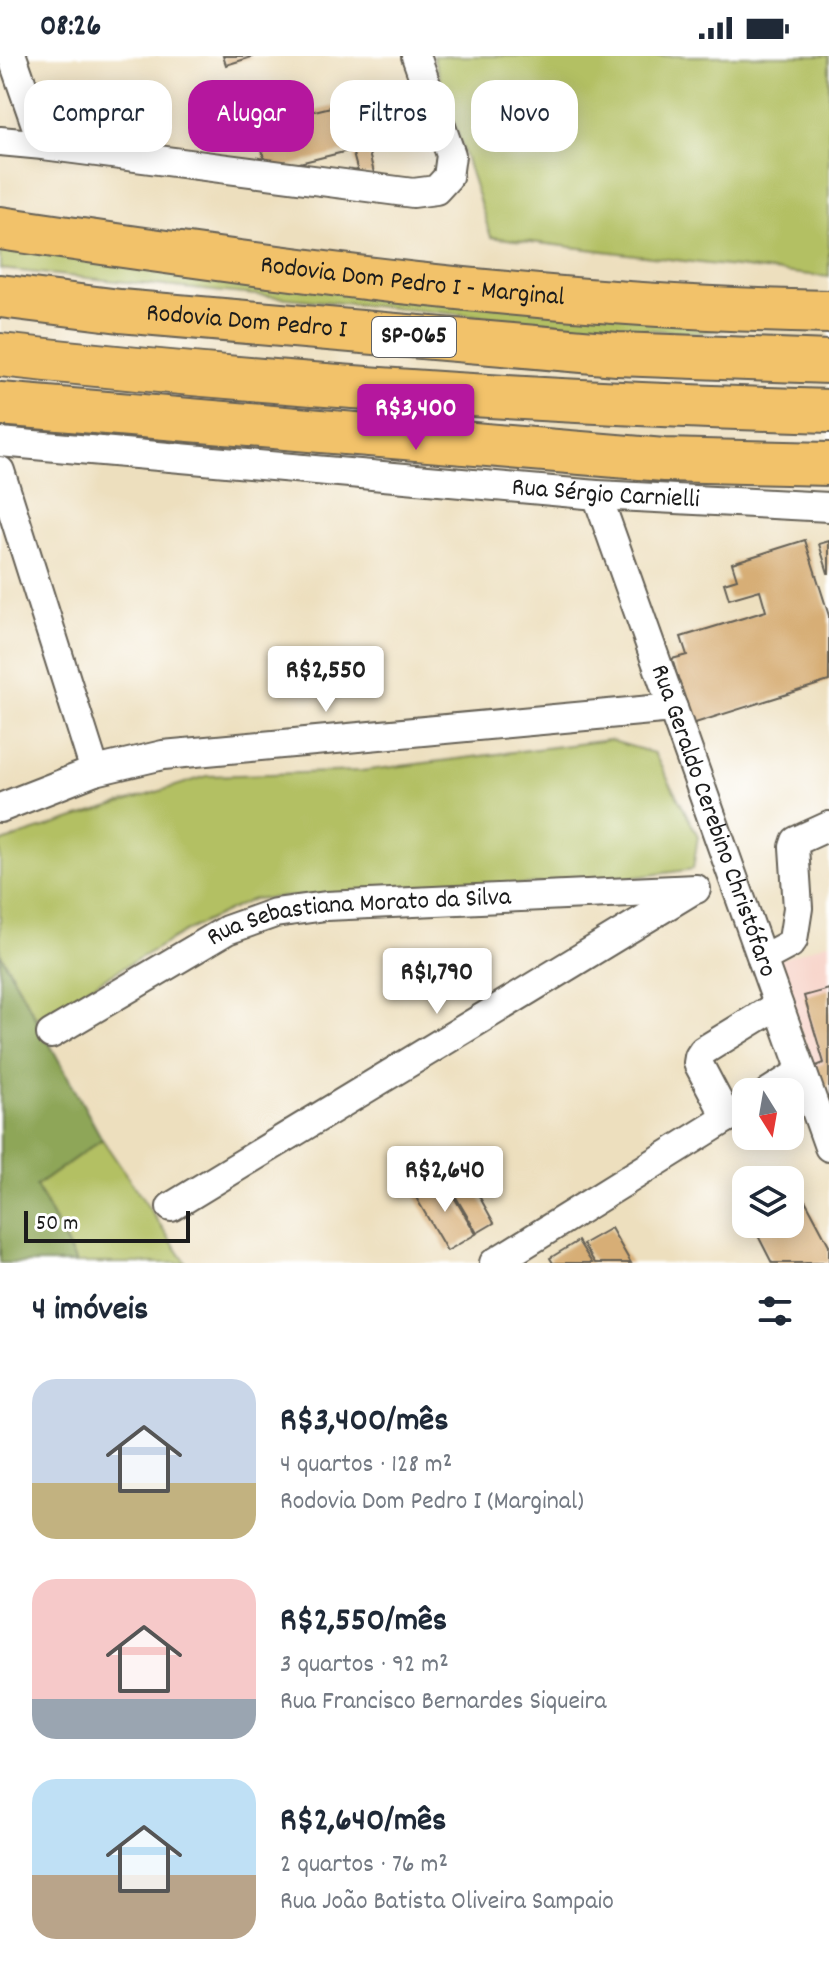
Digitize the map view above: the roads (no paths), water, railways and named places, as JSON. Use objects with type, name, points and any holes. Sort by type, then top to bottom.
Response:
[{"type":"highway","name":"Rodovia Dom Pedro I - Marginal","points":[[0,228],[216,260],[454,289],[753,311],[829,312]]},
{"type":"highway","name":"Rodovia Dom Pedro I","points":[[0,296],[120,311],[601,352],[829,362]]},
{"type":"highway","name":"SP-065","points":[[0,355],[302,383],[670,406],[829,411]]},
{"type":"highway","points":[[0,404],[664,460],[829,464]]},
{"type":"street","points":[[12,56],[24,90]]},
{"type":"street","points":[[97,152],[413,193],[436,190],[448,177],[451,155],[416,56]]},
{"type":"street","points":[[0,141],[24,143]]},
{"type":"street","name":"Rua Sérgio Carnielli","points":[[0,442],[597,495],[829,507]]},
{"type":"street","points":[[0,471],[95,771]]},
{"type":"street","name":"Rua Geraldo Cerebino Christófaro","points":[[597,495],[829,1147]]},
{"type":"street","points":[[0,808],[95,771],[163,755],[673,708]]},
{"type":"street","points":[[762,959],[793,940],[798,908],[796,841],[829,826]]},
{"type":"street","points":[[171,1207],[730,868]]},
{"type":"street","name":"Rua Sebastiana Morato da Silva","points":[[51,1034],[227,930],[275,913],[326,906],[696,889]]},
{"type":"street","points":[[732,1106],[698,1063],[699,1057],[703,1051],[778,1005]]},
{"type":"street","points":[[791,1078],[802,1071]]},
{"type":"street","points":[[494,1263],[732,1115]]}]
